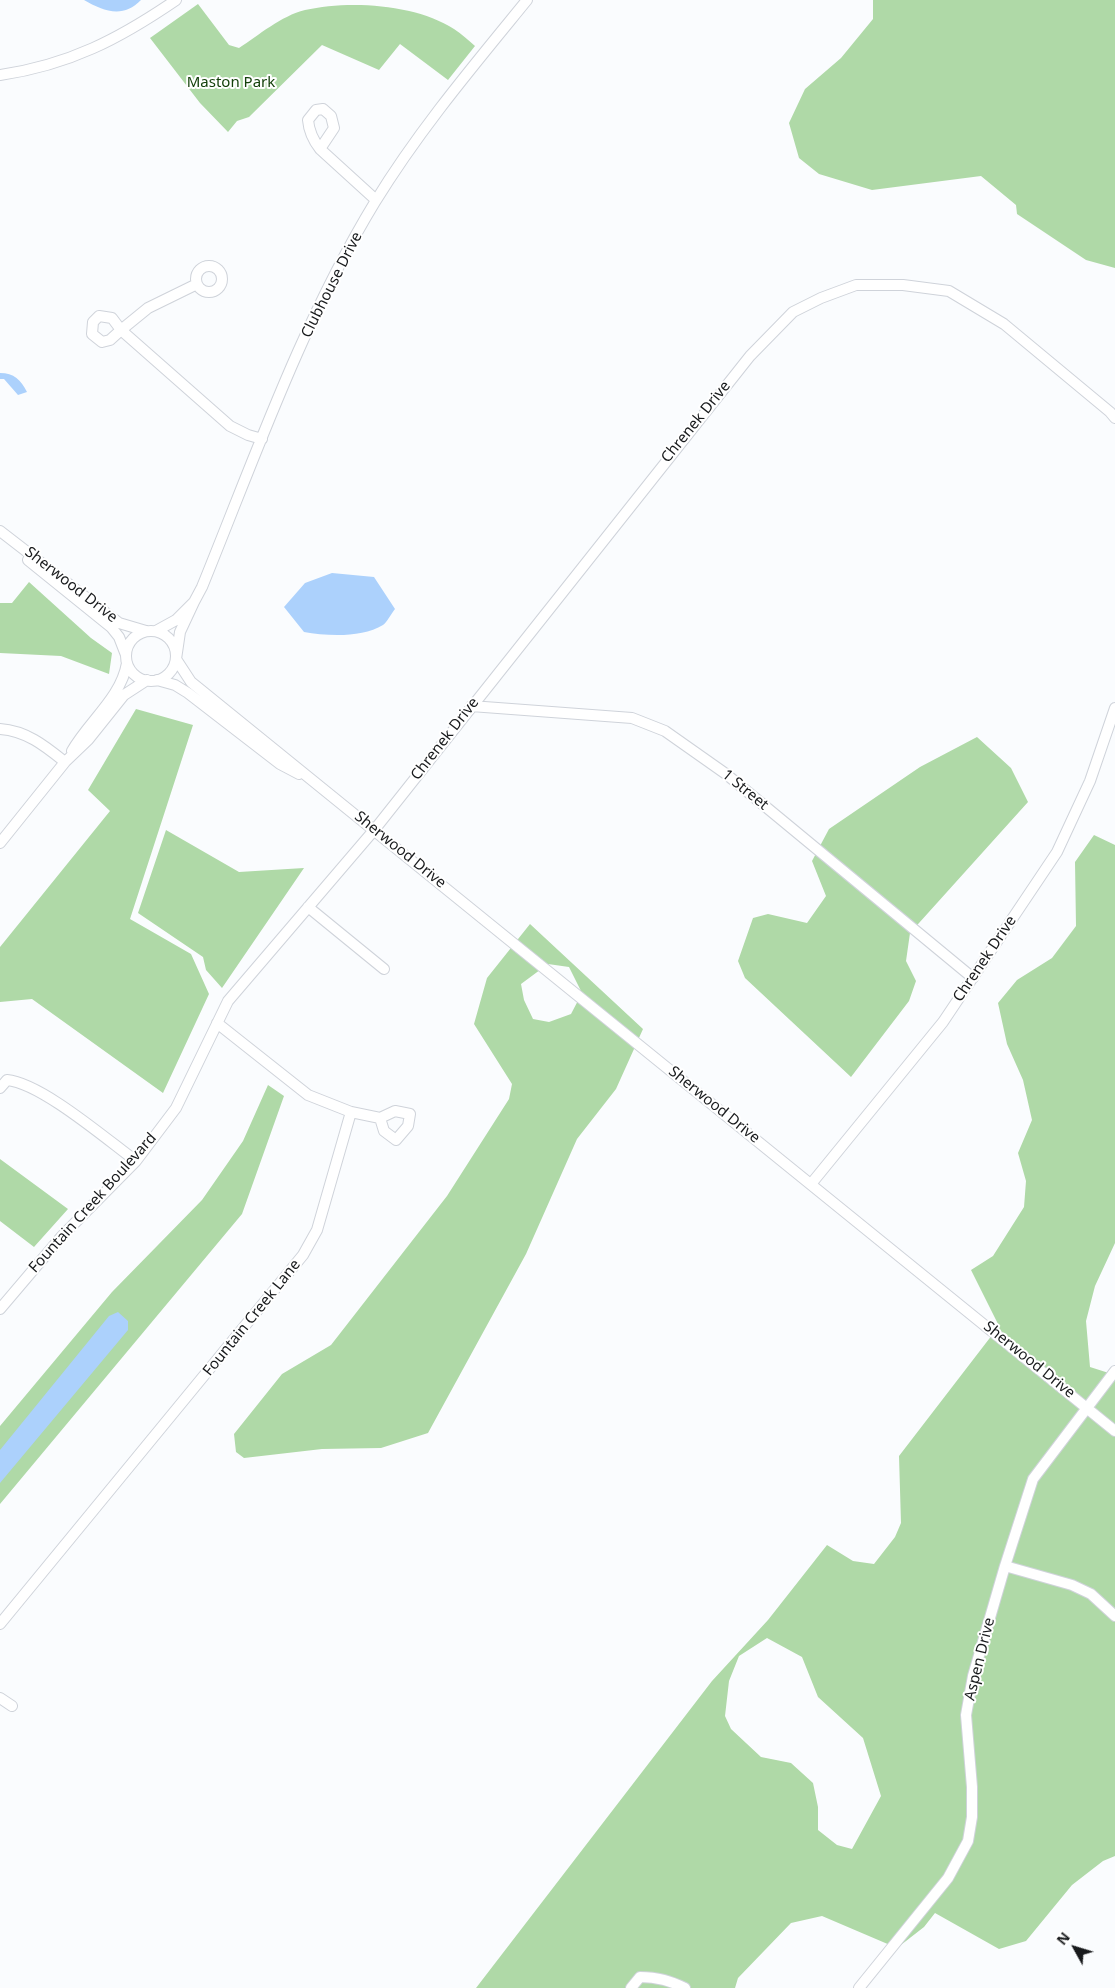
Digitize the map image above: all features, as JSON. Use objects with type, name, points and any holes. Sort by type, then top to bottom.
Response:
[{"type":"street","points":[[0,76],[79,56],[141,24],[176,0]]},
{"type":"street","name":"Clubhouse Drive","points":[[176,659],[180,632],[202,587],[262,439],[327,292],[376,200],[446,102],[527,0]]},
{"type":"street","points":[[320,149],[376,200]]},
{"type":"street","points":[[197,284],[148,308],[121,330],[230,426],[248,435],[262,439]]},
{"type":"street","name":"Chrenek Drive","points":[[375,829],[755,350],[793,312],[856,285],[903,285],[950,291],[1004,324],[1115,418]]},
{"type":"street","name":"Sherwood Drive","points":[[0,532],[119,622],[151,631]]},
{"type":"street","name":"Sherwood Drive","points":[[0,532],[40,570],[111,627],[119,637],[126,659]]},
{"type":"street","name":"Clubhouse Drive","points":[[151,631],[171,624],[194,602]]},
{"type":"street","points":[[0,843],[65,762],[81,736],[116,692],[122,680],[132,639],[151,631],[169,638],[176,652],[176,659],[170,672],[124,695],[88,740],[65,762]]},
{"type":"street","points":[[126,659],[134,675],[152,680]]},
{"type":"street","name":"Sherwood Drive","points":[[176,659],[190,682],[375,829],[1115,1431]]},
{"type":"street","name":"Sherwood Drive","points":[[152,680],[175,685],[188,692],[280,764],[314,780]]},
{"type":"street","name":"1 Street","points":[[471,706],[632,718],[665,731],[726,774],[973,978]]},
{"type":"street","name":"Chrenek Drive","points":[[812,1184],[943,1022],[1057,852],[1090,780],[1115,708]]},
{"type":"street","points":[[0,729],[11,730],[34,738],[65,762]]},
{"type":"street","name":"Fountain Creek Boulevard","points":[[0,1308],[62,1236],[136,1161],[176,1108],[228,1001],[375,829]]},
{"type":"street","points":[[308,907],[384,969]]},
{"type":"street","points":[[217,1023],[308,1095],[352,1112],[380,1118]]},
{"type":"street","points":[[0,1088],[7,1080],[18,1081],[57,1104],[136,1161]]},
{"type":"street","name":"Fountain Creek Lane","points":[[0,1624],[303,1255],[317,1230],[352,1112]]},
{"type":"street","name":"Aspen Drive","points":[[859,1988],[948,1878],[968,1841],[972,1817],[972,1787],[966,1714],[973,1676],[1005,1566],[1033,1480],[1086,1407],[1115,1371]]},
{"type":"street","points":[[1005,1566],[1072,1585],[1091,1594],[1114,1618]]},
{"type":"street","points":[[0,1698],[12,1706]]},
{"type":"street","points":[[631,1988],[640,1977],[654,1977],[669,1980],[686,1988]]},
{"type":"green space","points":[[873,0],[1115,0],[1115,268],[1086,260],[1017,214],[1016,205],[981,176],[872,190],[819,174],[799,158],[789,123],[805,89],[841,58],[873,19]]},
{"type":"green space","name":"Maston Park","points":[[198,4],[229,45],[239,48],[279,21],[296,13],[342,5],[382,6],[421,14],[454,29],[475,46],[448,80],[400,44],[379,70],[322,45],[249,117],[237,121],[228,132],[200,103],[150,38]]},
{"type":"green space","points":[[29,582],[91,638],[112,653],[109,674],[61,656],[0,653],[0,603],[12,603]]},
{"type":"green space","points":[[136,709],[193,725],[130,919],[191,954],[209,994],[163,1093],[32,999],[0,1002],[0,947],[110,811],[88,790]]},
{"type":"green space","points":[[977,737],[1011,768],[1028,802],[910,933],[906,961],[916,981],[909,1001],[851,1077],[745,978],[738,961],[753,918],[768,914],[807,923],[826,896],[812,861],[829,829],[920,767]]},
{"type":"green space","points":[[166,830],[239,872],[304,868],[222,988],[206,970],[203,957],[138,913]]},
{"type":"green space","points":[[1094,835],[1115,845],[1115,1243],[1095,1286],[1086,1321],[1090,1367],[1115,1375],[1115,1856],[1103,1861],[1072,1885],[1026,1941],[999,1949],[935,1913],[924,1927],[897,1948],[822,1916],[791,1923],[738,1978],[735,1988],[476,1988],[712,1681],[768,1620],[827,1545],[853,1561],[874,1564],[895,1537],[901,1523],[899,1456],[999,1326],[971,1270],[993,1256],[1024,1207],[1026,1181],[1018,1153],[1032,1120],[1023,1080],[1007,1044],[998,1003],[1017,980],[1052,958],[1076,926],[1075,862]],"holes":[[[767,1638],[802,1657],[818,1697],[863,1738],[881,1796],[852,1849],[837,1845],[818,1830],[818,1807],[813,1783],[791,1763],[761,1757],[731,1729],[725,1716],[729,1681],[739,1656]]]},
{"type":"green space","points":[[530,924],[643,1029],[616,1089],[577,1139],[526,1254],[428,1433],[381,1448],[322,1449],[244,1458],[236,1452],[234,1434],[282,1374],[331,1345],[447,1196],[509,1099],[512,1084],[474,1024],[487,978]],"holes":[[[548,964],[569,967],[582,993],[571,1014],[549,1022],[533,1019],[524,1000],[521,984]]]},
{"type":"green space","points":[[268,1085],[284,1096],[242,1214],[0,1504],[0,1426],[112,1292],[202,1200],[243,1141]]},
{"type":"green space","points":[[0,1159],[68,1209],[34,1247],[0,1221]]},
{"type":"water","points":[[84,0],[141,0],[127,10],[113,11],[98,7]]},
{"type":"water","points":[[0,373],[9,374],[16,378],[27,392],[18,395],[4,379],[0,379]]},
{"type":"water","points":[[332,573],[374,577],[395,609],[383,625],[365,632],[344,635],[304,632],[284,607],[305,583]]},
{"type":"water","points":[[118,1312],[128,1321],[128,1330],[0,1483],[0,1450],[109,1316]]}]
